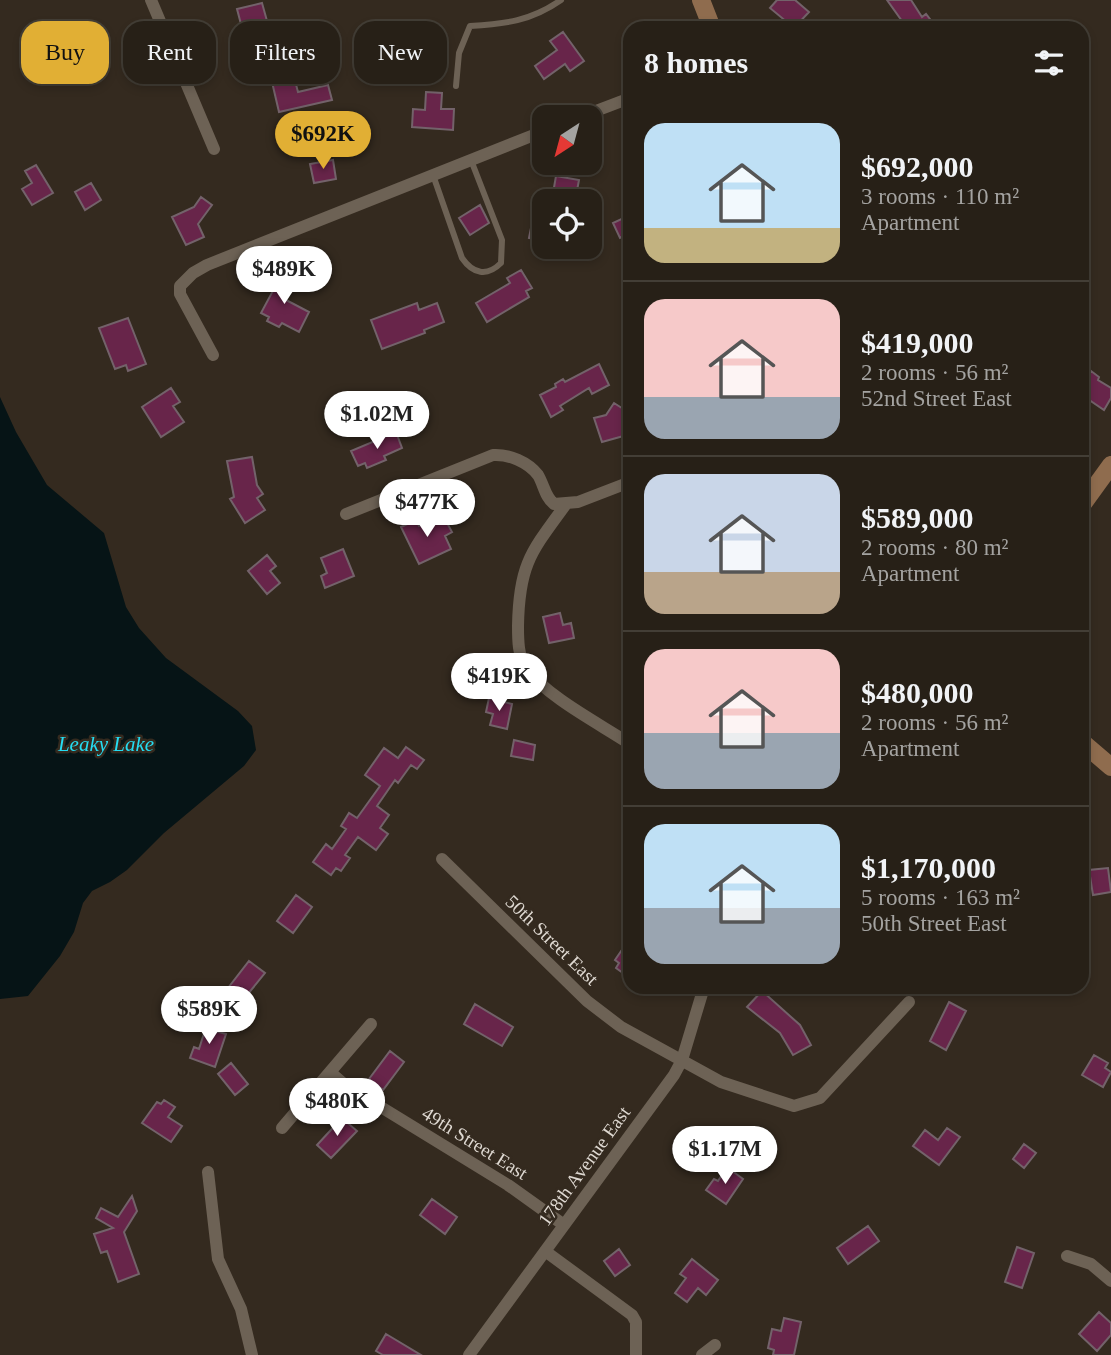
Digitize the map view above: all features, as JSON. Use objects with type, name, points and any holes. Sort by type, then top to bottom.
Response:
[{"type":"street","points":[[151,0],[214,149]]},
{"type":"street","points":[[701,0],[709,21]]},
{"type":"street","points":[[602,109],[623,102]]},
{"type":"street","points":[[213,355],[180,294],[180,286],[192,273],[532,136]]},
{"type":"street","points":[[346,514],[477,460],[501,455],[519,460],[537,475],[554,504],[566,504],[623,484]]},
{"type":"street","points":[[1089,495],[1111,465]]},
{"type":"street","points":[[566,504],[529,556],[523,572],[518,603],[520,655],[532,675],[563,702],[623,740]]},
{"type":"street","points":[[1089,747],[1111,767]]},
{"type":"street","name":"50th Street East","points":[[442,859],[587,1001],[621,1027],[721,1082],[794,1106],[820,1098],[909,1002]]},
{"type":"street","name":"178th Avenue East","points":[[469,1355],[662,1093],[682,1060],[702,994]]},
{"type":"street","points":[[282,1128],[371,1024]]},
{"type":"street","name":"49th Street East","points":[[330,1072],[508,1185],[564,1225]]},
{"type":"street","points":[[208,1172],[218,1259],[241,1309],[253,1355]]},
{"type":"street","points":[[545,1251],[632,1315],[636,1322],[636,1355]]},
{"type":"street","points":[[1067,1256],[1091,1264],[1111,1280]]},
{"type":"street","points":[[702,1355],[715,1345]]},
{"type":"lane","points":[[456,86],[459,53],[470,26],[510,23],[549,9],[561,0]]},
{"type":"lane","points":[[433,175],[461,258],[468,268],[487,273],[501,263],[502,240],[471,159]]},
{"type":"water","name":"Leaky Lake","points":[[0,397],[16,432],[47,485],[104,533],[126,607],[139,628],[166,658],[238,711],[252,726],[256,750],[244,766],[164,833],[127,870],[92,891],[83,903],[74,932],[60,956],[28,996],[0,999]]},
{"type":"building","points":[[777,0],[795,0],[809,12],[801,21],[786,21],[770,8]]},
{"type":"building","points":[[887,0],[911,0],[922,17],[926,14],[931,21],[902,21]]},
{"type":"building","points":[[262,3],[267,21],[240,21],[237,9]]},
{"type":"building","points":[[563,32],[584,61],[570,71],[565,64],[544,79],[535,66],[557,50],[550,41]]},
{"type":"building","points":[[272,84],[296,84],[298,92],[328,85],[332,100],[279,112]]},
{"type":"building","points":[[426,92],[442,93],[441,109],[454,109],[453,130],[412,127],[413,109],[425,110]]},
{"type":"building","points":[[354,121],[359,136],[342,140],[338,125]]},
{"type":"building","points":[[333,160],[336,179],[314,183],[310,164]]},
{"type":"building","points":[[36,165],[53,193],[32,205],[22,189],[32,183],[25,171]]},
{"type":"building","points":[[556,176],[579,180],[577,189],[554,189]]},
{"type":"building","points":[[91,183],[101,200],[85,210],[75,192]]},
{"type":"building","points":[[201,197],[212,205],[198,224],[204,237],[186,245],[172,217],[194,207]]},
{"type":"building","points":[[480,205],[489,223],[470,235],[459,218]]},
{"type":"building","points":[[623,218],[623,236],[620,238],[613,223]]},
{"type":"building","points":[[521,270],[532,288],[526,291],[529,297],[487,322],[476,303],[510,283],[507,278]]},
{"type":"building","points":[[283,272],[297,279],[286,300],[309,312],[299,332],[282,323],[279,327],[267,321],[269,317],[261,313]]},
{"type":"building","points":[[417,303],[419,310],[437,303],[444,322],[424,330],[425,333],[382,349],[371,320]]},
{"type":"building","points":[[128,318],[146,364],[128,371],[126,365],[115,369],[99,328]]},
{"type":"building","points":[[599,364],[609,385],[592,394],[589,388],[560,406],[563,410],[551,417],[540,395],[556,387],[555,384],[563,379],[565,382]]},
{"type":"building","points":[[1091,371],[1099,377],[1098,380],[1111,388],[1111,398],[1104,410],[1089,400]]},
{"type":"building","points":[[171,388],[180,402],[173,406],[184,422],[161,437],[142,407]]},
{"type":"building","points":[[614,403],[623,409],[623,436],[602,442],[594,418],[606,415]]},
{"type":"building","points":[[396,432],[402,448],[384,456],[386,460],[367,468],[365,463],[358,466],[351,451]]},
{"type":"building","points":[[252,457],[257,485],[263,494],[257,498],[265,510],[245,523],[230,499],[234,497],[227,461]]},
{"type":"building","points":[[437,518],[440,524],[446,521],[452,532],[445,536],[451,549],[419,564],[401,527],[416,520],[419,526]]},
{"type":"building","points":[[343,549],[354,576],[325,588],[321,576],[327,573],[321,558]]},
{"type":"building","points":[[267,555],[276,566],[270,571],[280,583],[267,594],[248,571]]},
{"type":"building","points":[[560,613],[563,625],[571,623],[574,638],[549,643],[543,617]]},
{"type":"building","points":[[489,698],[512,704],[507,729],[490,725],[493,714],[486,712]]},
{"type":"building","points":[[514,740],[535,745],[533,760],[511,756]]},
{"type":"building","points":[[406,747],[424,760],[417,769],[411,765],[398,783],[395,780],[377,806],[389,815],[380,828],[388,834],[376,850],[358,837],[345,855],[350,858],[341,871],[336,868],[331,875],[313,862],[326,844],[332,849],[346,829],[341,826],[349,813],[357,818],[380,786],[365,775],[384,748],[398,758]]},
{"type":"building","points":[[1108,868],[1111,892],[1093,895],[1089,870]]},
{"type":"building","points":[[296,895],[312,907],[293,933],[277,921]]},
{"type":"building","points":[[623,948],[623,973],[616,968],[619,963],[615,960]]},
{"type":"building","points":[[249,961],[265,973],[243,1000],[228,988]]},
{"type":"building","points":[[759,994],[765,994],[800,1025],[811,1045],[793,1055],[780,1033],[747,1007]]},
{"type":"building","points":[[949,1002],[966,1011],[946,1050],[930,1041]]},
{"type":"building","points":[[475,1004],[513,1027],[502,1046],[464,1024]]},
{"type":"building","points":[[208,1021],[217,1024],[215,1031],[226,1034],[215,1067],[190,1058],[194,1047],[199,1049]]},
{"type":"building","points":[[390,1051],[404,1062],[383,1090],[369,1079]]},
{"type":"building","points":[[1094,1055],[1108,1063],[1105,1068],[1111,1072],[1103,1087],[1082,1075]]},
{"type":"building","points":[[231,1063],[248,1084],[235,1095],[218,1074]]},
{"type":"building","points":[[164,1100],[175,1107],[168,1117],[182,1126],[171,1142],[142,1123],[157,1102],[161,1104]]},
{"type":"building","points":[[342,1118],[357,1131],[331,1158],[317,1145]]},
{"type":"building","points":[[947,1128],[960,1137],[939,1165],[913,1146],[925,1130],[938,1140]]},
{"type":"building","points":[[1024,1144],[1036,1153],[1024,1168],[1013,1159]]},
{"type":"building","points":[[727,1167],[743,1179],[726,1204],[706,1190],[714,1179],[718,1181]]},
{"type":"building","points":[[132,1196],[137,1211],[124,1232],[139,1274],[118,1282],[107,1251],[101,1253],[94,1234],[113,1228],[96,1218],[101,1208],[118,1217]]},
{"type":"building","points":[[432,1199],[457,1217],[445,1234],[420,1215]]},
{"type":"building","points":[[868,1226],[879,1241],[848,1264],[837,1248]]},
{"type":"building","points":[[1017,1247],[1034,1253],[1022,1288],[1005,1282]]},
{"type":"building","points":[[619,1249],[630,1265],[615,1276],[604,1261]]},
{"type":"building","points":[[692,1259],[718,1280],[706,1295],[698,1288],[687,1302],[675,1293],[686,1278],[680,1274]]},
{"type":"building","points":[[1099,1312],[1111,1323],[1111,1335],[1097,1351],[1079,1334]]},
{"type":"building","points":[[784,1318],[801,1322],[794,1355],[773,1355],[774,1350],[768,1348],[772,1329],[781,1331]]},
{"type":"building","points":[[386,1334],[421,1355],[383,1355],[376,1351]]}]
